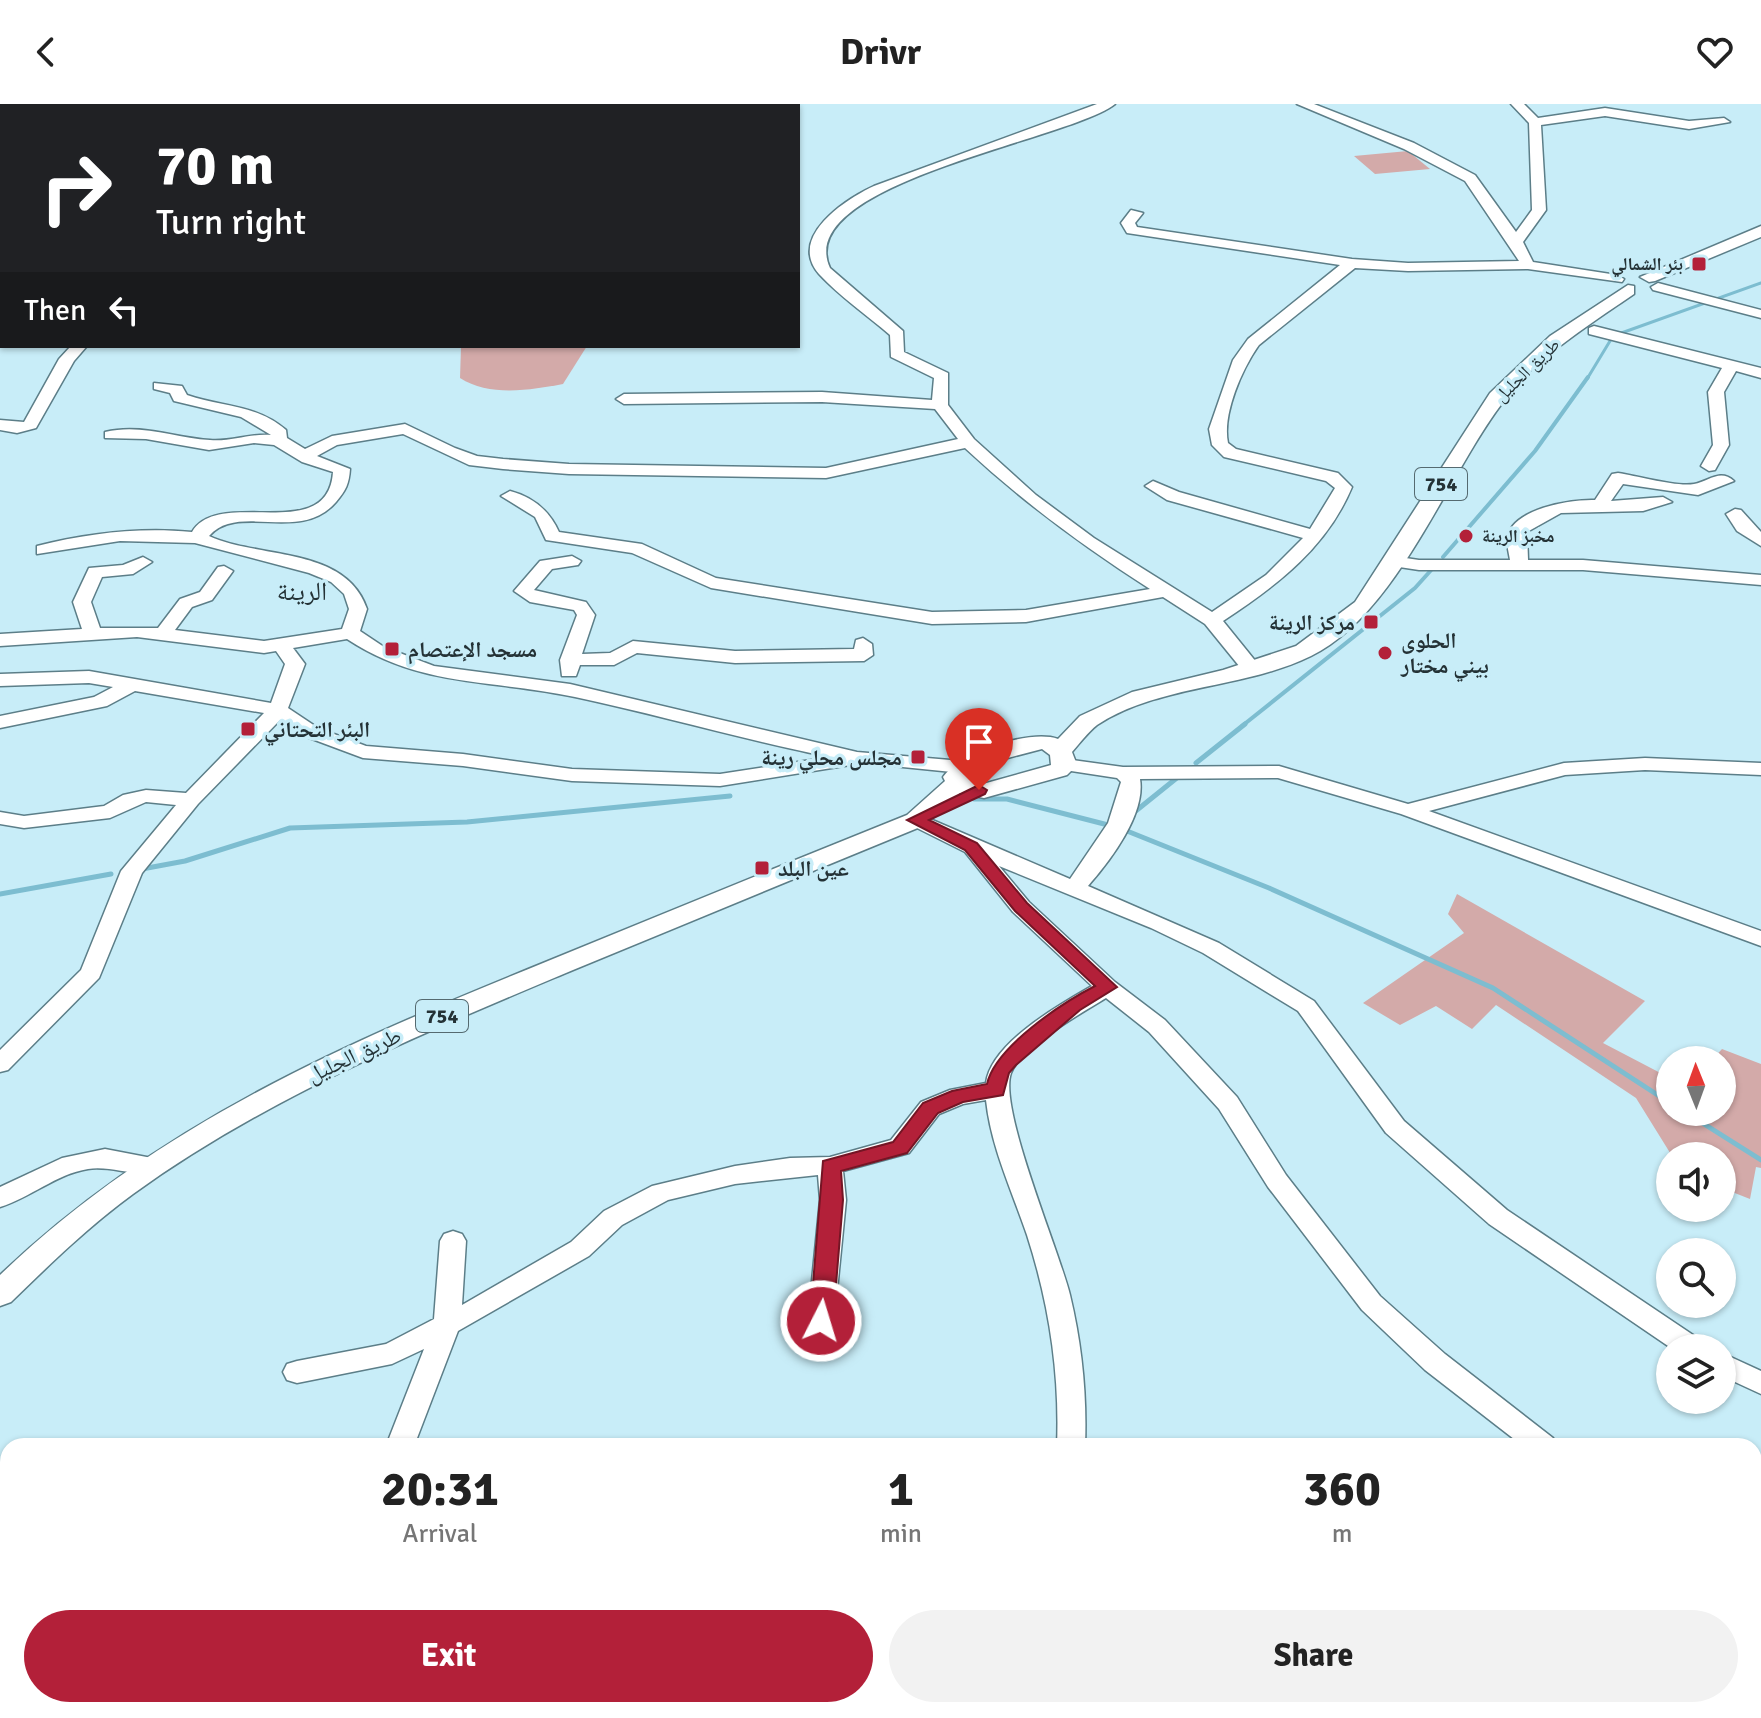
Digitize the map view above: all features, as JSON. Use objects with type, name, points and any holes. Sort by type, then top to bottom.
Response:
[{"type":"main road","points":[[1623,284],[1629,275],[1654,282],[1761,231]]},
{"type":"main road","name":"طريق الجليل","points":[[0,1294],[69,1226],[148,1165],[234,1114],[321,1069],[487,996],[921,816],[966,780],[1018,745],[1057,752],[1088,721],[1140,697],[1304,651],[1363,606],[1497,397],[1556,340],[1623,284]]},
{"type":"street","points":[[1109,104],[890,184],[854,202],[824,232],[816,258],[824,270],[898,334],[896,354],[942,376],[940,405],[968,442],[1030,499],[1088,542],[1212,620],[1251,668]]},
{"type":"street","points":[[1303,104],[1409,146],[1470,178],[1516,242],[1528,265]]},
{"type":"street","points":[[1516,242],[1539,210],[1535,122],[1517,104]]},
{"type":"street","points":[[1535,122],[1605,112],[1689,125],[1724,122]]},
{"type":"street","points":[[1136,213],[1128,223],[1132,230],[1352,263],[1420,267],[1528,265],[1623,284]]},
{"type":"street","points":[[1212,620],[1273,580],[1317,536],[1342,492],[1341,482],[1238,457],[1220,445],[1217,429],[1241,360],[1253,342],[1352,263]]},
{"type":"street","points":[[1654,282],[1742,312],[1761,314]]},
{"type":"street","points":[[1594,331],[1761,373]]},
{"type":"street","points":[[0,425],[17,428],[30,425],[67,359],[77,348]]},
{"type":"street","points":[[1709,466],[1721,445],[1716,392],[1731,366]]},
{"type":"street","points":[[160,386],[176,389],[180,398],[191,402],[256,414],[280,433],[278,440]]},
{"type":"street","points":[[624,399],[822,397],[940,405]]},
{"type":"street","points":[[306,455],[332,441],[405,429],[462,456],[503,464],[569,469],[826,473],[968,442]]},
{"type":"street","points":[[111,435],[146,434],[226,445],[254,438],[278,440],[342,469],[341,485],[322,508],[300,518],[227,518],[211,524],[199,538]]},
{"type":"street","points":[[1601,503],[1618,478],[1698,490],[1712,481],[1726,481]]},
{"type":"street","points":[[1153,486],[1173,496],[1317,536]]},
{"type":"street","points":[[510,496],[542,514],[552,536],[636,548],[711,583],[932,618],[1026,616],[1167,591]]},
{"type":"street","points":[[1520,565],[1516,540],[1519,530],[1527,523],[1569,505],[1649,506],[1663,502]]},
{"type":"street","points":[[1735,514],[1743,527],[1761,541]]},
{"type":"street","points":[[43,550],[102,535],[154,533],[199,538],[303,564],[332,577],[355,597],[358,611],[350,633]]},
{"type":"street","points":[[567,689],[570,660],[586,615],[580,606],[536,598],[523,591],[546,565],[572,561]]},
{"type":"street","points":[[1392,561],[1419,565],[1583,565],[1761,580]]},
{"type":"street","points":[[92,632],[82,602],[95,572],[127,570],[143,562]]},
{"type":"street","points":[[164,633],[186,603],[206,596],[224,571]]},
{"type":"street","points":[[0,640],[92,632],[164,633],[244,646],[282,646],[322,635],[350,633],[367,646],[425,672],[461,679],[567,689],[751,736],[966,780]]},
{"type":"street","points":[[570,660],[614,659],[633,647],[735,657],[864,655],[863,644]]},
{"type":"street","points":[[0,1064],[11,1040],[91,973],[132,871],[191,800],[278,710],[295,664],[282,646]]},
{"type":"street","points":[[0,680],[64,676],[131,685],[278,710],[311,732],[363,752],[463,760],[584,776],[720,780],[863,757]]},
{"type":"street","points":[[0,722],[100,702],[131,685]]},
{"type":"street","points":[[1057,752],[1123,773],[1279,772],[1408,810],[1761,939]]},
{"type":"street","points":[[1408,810],[1564,769],[1645,764],[1761,769]]},
{"type":"street","points":[[1073,889],[1087,877],[1121,816],[1131,791],[1131,781],[1123,773]]},
{"type":"street","points":[[0,818],[24,822],[110,812],[130,799],[146,796],[191,800]]},
{"type":"street","points":[[921,816],[971,847],[1159,923],[1211,948],[1306,1006],[1407,1137],[1498,1217],[1671,1334]]},
{"type":"street","points":[[971,847],[1021,907],[1107,987],[1157,1026],[1228,1103],[1277,1181],[1371,1303],[1435,1362],[1533,1438]]},
{"type":"street","points":[[1072,1438],[1073,1418],[1067,1348],[1045,1250],[1010,1149],[996,1090],[1000,1072],[1009,1060],[1073,1005],[1107,987]]},
{"type":"street","points":[[297,1372],[392,1353],[580,1249],[613,1218],[661,1193],[735,1175],[790,1167],[830,1166],[900,1147],[930,1108],[959,1096],[996,1090]]},
{"type":"street","points":[[0,1198],[89,1156],[114,1155],[148,1165]]},
{"type":"street","points":[[821,1321],[833,1200],[830,1166]]},
{"type":"street","points":[[403,1438],[447,1325],[453,1241]]},
{"type":"street","points":[[1736,1371],[1761,1383]]},
{"type":"shaded area","points":[[1408,151],[1430,169],[1375,174],[1354,156]]},
{"type":"shaded area","points":[[461,348],[586,348],[563,384],[497,390],[460,378]]},
{"type":"shaded area","points":[[1457,894],[1645,1001],[1603,1043],[1656,1071],[1656,1126],[1736,1126],[1736,1054],[1761,1064],[1761,1168],[1756,1167],[1750,1199],[1736,1194],[1736,1142],[1663,1142],[1636,1098],[1496,1005],[1472,1029],[1436,1006],[1400,1025],[1363,1003],[1464,933],[1448,914]]},
{"type":"waterway","points":[[1587,379],[1613,336],[1761,283]]},
{"type":"waterway","points":[[1443,557],[1535,451],[1588,377]]},
{"type":"waterway","points":[[1242,726],[1415,588],[1433,568]]},
{"type":"waterway","points":[[1196,763],[1245,724]]},
{"type":"waterway","points":[[1132,814],[1178,777]]},
{"type":"waterway","points":[[142,869],[185,861],[290,828],[467,822],[730,796]]},
{"type":"waterway","points":[[974,799],[1007,799],[1112,826]]},
{"type":"waterway","points":[[1122,829],[1269,888],[1493,988],[1656,1094]]},
{"type":"waterway","points":[[0,894],[111,874]]},
{"type":"waterway","points":[[1707,1126],[1761,1160]]},
{"type":"place","name":"بئر الشمالي","points":[[1699,264]]},
{"type":"place","name":"مخبز الرينة","points":[[1466,536]]},
{"type":"place","name":"مركز الرينة","points":[[1371,622]]},
{"type":"place","name":"مسجد الإعتصام","points":[[392,649]]},
{"type":"place","name":"الحلوى بيني مختار","points":[[1385,653]]},
{"type":"place","name":"البئر التحتاني","points":[[248,729]]},
{"type":"place","name":"مجلس محلي رينة","points":[[918,757]]},
{"type":"place","name":"عين البلد","points":[[762,868]]},
{"type":"district","name":"الرينة","points":[[302,592]]},
{"type":"route","points":[[821,1321],[833,1200],[830,1166],[900,1147],[930,1108],[959,1096],[996,1090],[1000,1072],[1009,1060],[1073,1005],[1107,987],[1021,907],[971,847],[916,820],[927,812],[979,790]]}]
